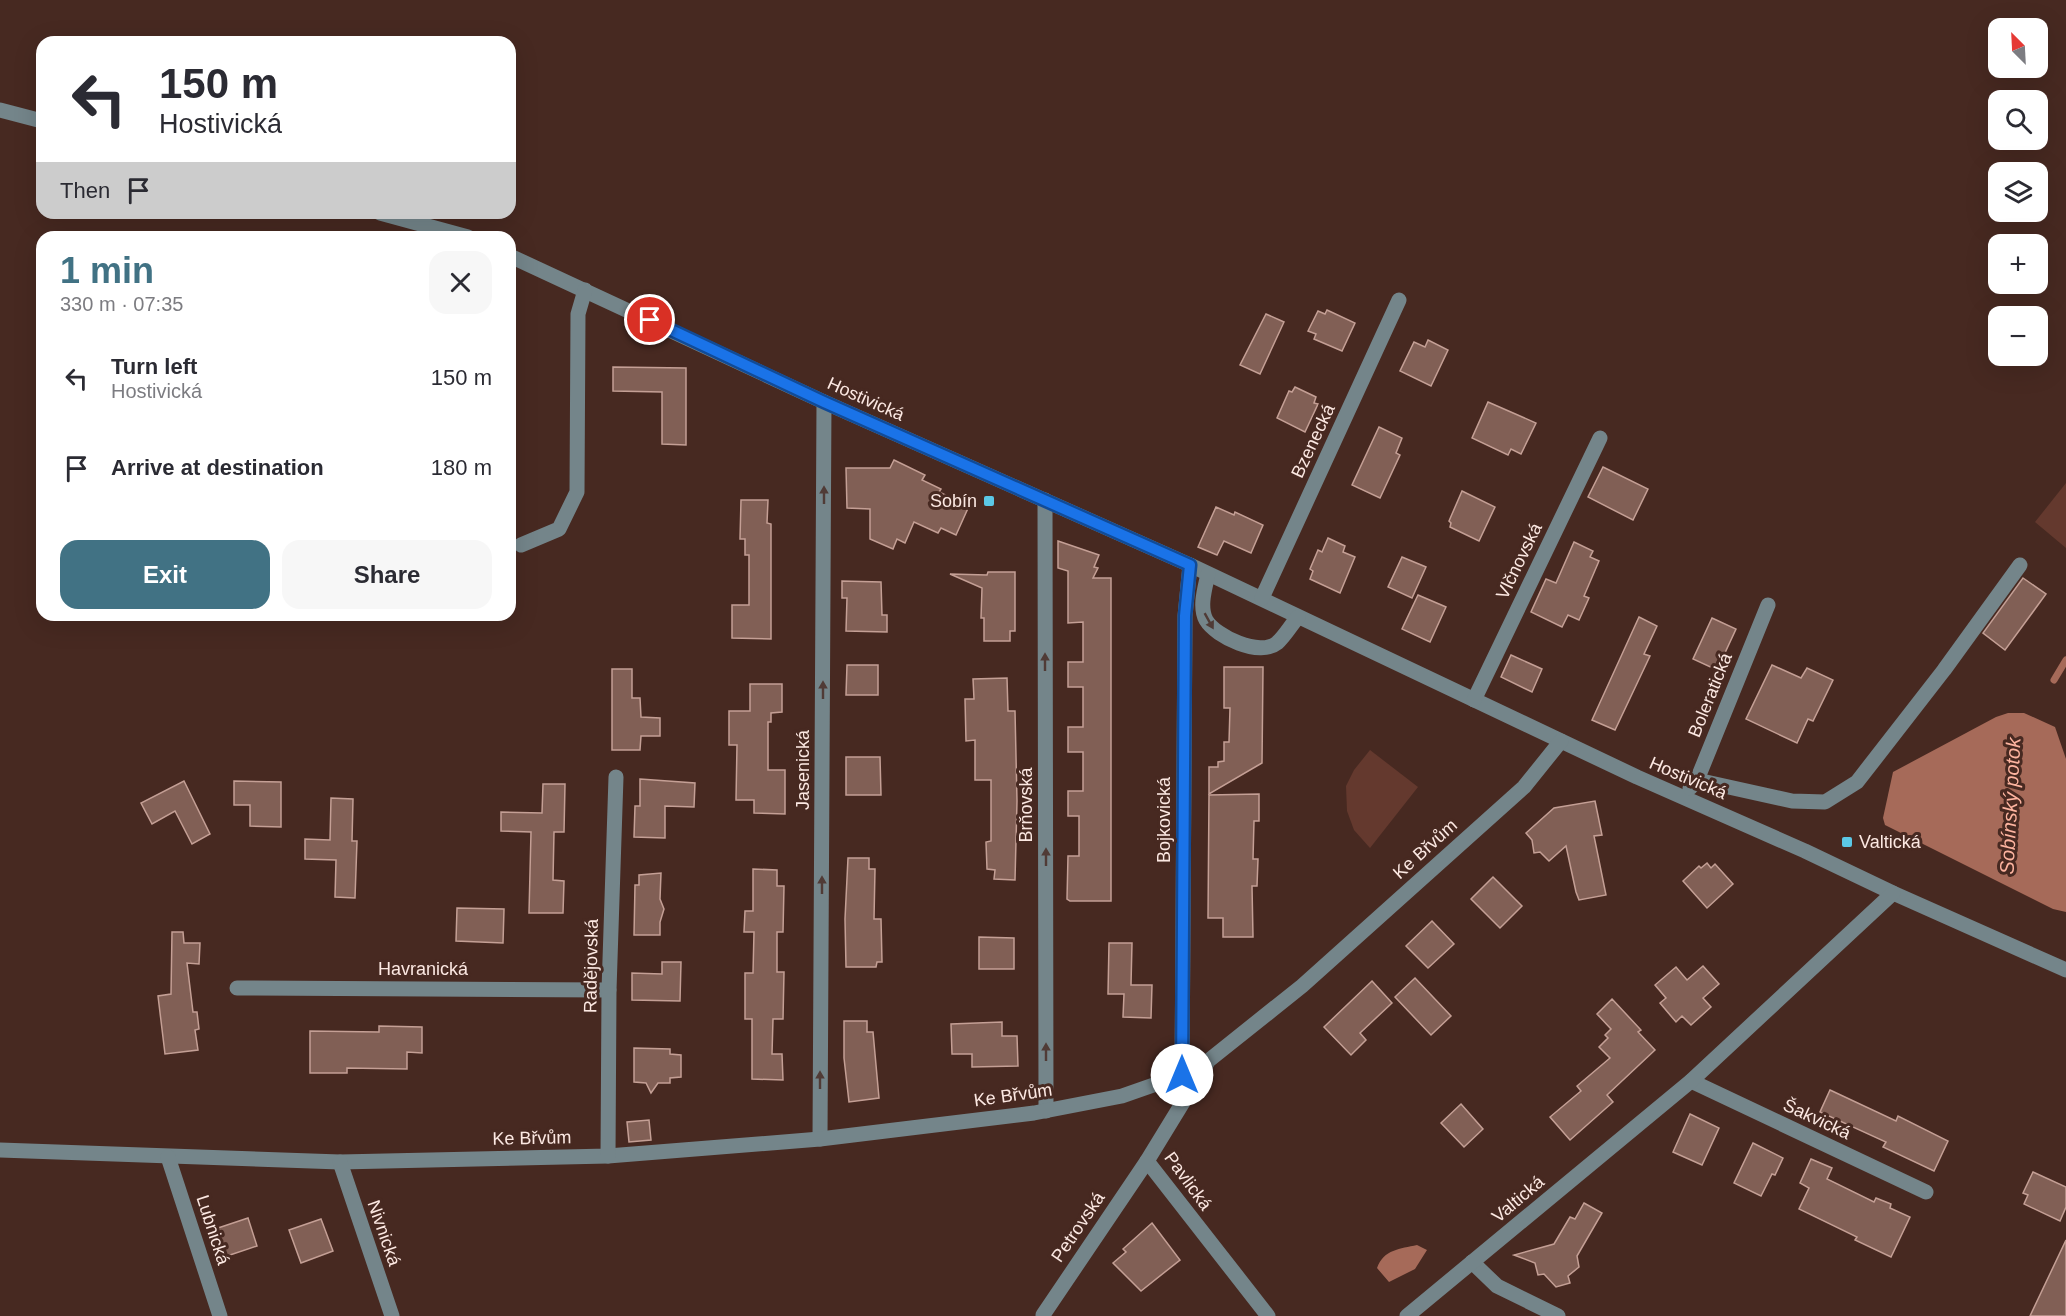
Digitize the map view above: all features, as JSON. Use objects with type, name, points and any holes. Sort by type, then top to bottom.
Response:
[{"type":"street","points":[[0,110],[36,119]]},
{"type":"street","points":[[402,219],[445,231]]},
{"type":"street","name":"Hostivická","points":[[516,259],[824,402],[1262,598],[1561,741],[2066,970]]},
{"type":"street","points":[[521,545],[559,529],[577,492],[578,314],[585,290]]},
{"type":"street","name":"Bzenecká","points":[[1262,598],[1399,300]]},
{"type":"street","name":"Jasenická","points":[[820,1139],[824,402]]},
{"type":"street","name":"Vlčnovská","points":[[1474,700],[1600,438]]},
{"type":"street","name":"Brňovská","points":[[1045,500],[1046,1111]]},
{"type":"street","name":"Bojkovická","points":[[1182,1075],[1185,616],[1190,565]]},
{"type":"street","name":"Hostivická","points":[[1697,780],[1792,801],[1826,802],[1857,782],[2020,565]]},
{"type":"street","points":[[1208,574],[1203,607],[1205,619],[1216,633],[1248,647],[1262,648],[1276,644],[1298,617]]},
{"type":"street","name":"Boleratická","points":[[1682,796],[1697,780],[1768,605]]},
{"type":"street","name":"Ke Břvům","points":[[0,1150],[340,1162],[608,1156],[820,1139],[1046,1111],[1122,1096],[1182,1075],[1208,1061],[1302,986],[1524,787],[1561,741]]},
{"type":"street","name":"Radějovská","points":[[608,1156],[609,990],[616,777]]},
{"type":"street","name":"Valtická","points":[[1407,1316],[1691,1081],[1893,893]]},
{"type":"street","name":"Havranická","points":[[237,988],[609,990]]},
{"type":"street","name":"Pavlická","points":[[1208,1061],[1147,1161],[1268,1316]]},
{"type":"street","name":"Šakvická","points":[[1691,1081],[1926,1192]]},
{"type":"street","name":"Lubnická","points":[[168,1157],[220,1316]]},
{"type":"street","name":"Petrovská","points":[[1043,1315],[1147,1161]]},
{"type":"street","name":"Nivnická","points":[[340,1162],[392,1316]]},
{"type":"street","points":[[1472,1262],[1497,1286],[1558,1316]]},
{"type":"shaded area","points":[[2066,483],[2066,548],[2035,522]]},
{"type":"shaded area","points":[[1370,750],[1418,787],[1370,848],[1354,830],[1347,811],[1346,786],[1354,770]]},
{"type":"water","points":[[2008,713],[2024,713],[2055,727],[2066,759],[2066,912],[2053,909],[1885,825],[1883,818],[1893,772],[1996,717]]},
{"type":"water","points":[[1417,1245],[1427,1250],[1415,1269],[1389,1282],[1377,1268],[1380,1262],[1388,1253]]},
{"type":"building","points":[[1327,310],[1355,323],[1342,351],[1314,339],[1316,334],[1308,331],[1318,311],[1325,314]]},
{"type":"building","points":[[1266,314],[1284,322],[1260,374],[1240,365]]},
{"type":"building","points":[[1428,340],[1448,350],[1431,386],[1400,371],[1414,342],[1425,347]]},
{"type":"building","points":[[613,367],[686,368],[686,445],[662,444],[662,392],[613,391]]},
{"type":"building","points":[[1295,387],[1316,397],[1314,403],[1318,404],[1305,432],[1277,418],[1289,391],[1292,392]]},
{"type":"building","points":[[1488,402],[1536,423],[1521,454],[1511,449],[1508,455],[1472,438]]},
{"type":"building","points":[[1379,427],[1402,438],[1396,453],[1400,455],[1380,498],[1352,485]]},
{"type":"building","points":[[894,460],[925,475],[922,480],[941,489],[939,492],[969,506],[956,535],[941,528],[938,533],[914,522],[905,543],[897,539],[893,549],[870,539],[870,509],[847,508],[846,468],[890,468]]},
{"type":"building","points":[[1603,467],[1648,489],[1633,520],[1588,497]]},
{"type":"building","points":[[1462,491],[1495,507],[1479,541],[1450,527],[1449,521]]},
{"type":"building","points":[[741,500],[768,500],[767,523],[771,524],[771,639],[732,638],[732,605],[749,605],[749,555],[745,555],[745,539],[740,539]]},
{"type":"building","points":[[1216,507],[1234,515],[1235,512],[1263,525],[1251,553],[1224,541],[1217,555],[1198,547]]},
{"type":"building","points":[[1328,538],[1345,546],[1343,552],[1355,557],[1340,593],[1310,579],[1313,571],[1310,569],[1318,550],[1322,552]]},
{"type":"building","points":[[1058,541],[1099,555],[1094,567],[1098,568],[1093,578],[1111,578],[1111,901],[1070,901],[1067,899],[1068,856],[1079,856],[1079,816],[1068,816],[1068,791],[1083,791],[1083,752],[1068,752],[1068,727],[1083,727],[1083,687],[1068,687],[1068,662],[1083,662],[1083,622],[1068,623],[1068,571],[1058,568]]},
{"type":"building","points":[[1574,542],[1593,551],[1590,557],[1599,561],[1584,596],[1589,598],[1579,620],[1568,615],[1562,627],[1531,612],[1546,579],[1556,583]]},
{"type":"building","points":[[1402,557],[1426,567],[1412,598],[1388,587]]},
{"type":"building","points":[[988,572],[1015,572],[1015,631],[1010,631],[1010,641],[984,641],[984,618],[981,618],[982,588],[950,574],[987,575]]},
{"type":"building","points":[[2023,578],[2046,594],[2005,650],[1983,633]]},
{"type":"building","points":[[842,581],[881,582],[882,615],[887,615],[887,632],[846,631],[847,598],[842,598]]},
{"type":"building","points":[[1418,595],[1446,607],[1430,642],[1402,629]]},
{"type":"building","points":[[1639,617],[1657,626],[1644,654],[1650,656],[1615,730],[1592,720]]},
{"type":"building","points":[[1712,618],[1736,629],[1717,670],[1693,659]]},
{"type":"building","points":[[1511,655],[1542,669],[1532,692],[1501,677]]},
{"type":"building","points":[[847,665],[878,665],[878,695],[846,695]]},
{"type":"building","points":[[1772,665],[1801,678],[1807,668],[1833,680],[1813,721],[1808,719],[1797,743],[1746,719]]},
{"type":"building","points":[[1224,667],[1263,667],[1262,763],[1209,794],[1209,767],[1218,767],[1218,762],[1224,761],[1224,742],[1229,742],[1230,708],[1224,708]]},
{"type":"building","points":[[612,669],[632,669],[632,698],[640,698],[641,717],[660,718],[660,736],[641,736],[640,750],[612,750]]},
{"type":"building","points":[[1007,678],[1008,711],[1015,711],[1017,801],[1015,880],[994,879],[995,870],[987,869],[986,842],[991,841],[991,780],[975,780],[975,740],[966,741],[965,699],[974,699],[973,679]]},
{"type":"building","points":[[750,684],[782,684],[782,712],[771,713],[771,722],[768,722],[768,770],[785,770],[785,814],[754,813],[754,800],[736,800],[737,745],[729,745],[729,711],[750,711]]},
{"type":"building","points":[[846,757],[880,757],[881,795],[846,795]]},
{"type":"building","points":[[640,779],[695,783],[694,807],[665,806],[665,838],[634,837],[635,806],[640,806]]},
{"type":"building","points":[[184,781],[210,834],[192,844],[175,811],[152,824],[141,803]]},
{"type":"building","points":[[234,781],[281,782],[281,827],[250,826],[250,805],[234,805]]},
{"type":"building","points":[[543,784],[565,784],[564,832],[554,832],[553,880],[564,881],[563,913],[529,913],[531,832],[501,831],[501,812],[542,813]]},
{"type":"building","points":[[1259,794],[1259,821],[1254,821],[1253,859],[1258,859],[1257,886],[1252,886],[1253,937],[1223,937],[1223,918],[1208,918],[1209,795]]},
{"type":"building","points":[[331,798],[353,799],[352,841],[357,841],[355,898],[335,897],[336,860],[305,859],[305,839],[330,840]]},
{"type":"building","points":[[1595,801],[1602,835],[1594,836],[1606,895],[1579,900],[1566,846],[1549,861],[1540,852],[1534,853],[1532,840],[1526,833],[1554,808]]},
{"type":"building","points":[[848,858],[869,858],[869,869],[875,869],[874,919],[881,919],[882,962],[877,962],[876,967],[846,967],[845,919]]},
{"type":"building","points":[[1707,863],[1711,868],[1715,864],[1733,884],[1707,908],[1683,881],[1699,866],[1701,868]]},
{"type":"building","points":[[753,869],[777,870],[777,886],[784,886],[783,932],[777,932],[777,972],[784,972],[783,1019],[773,1019],[772,1054],[782,1054],[783,1080],[752,1079],[752,1019],[745,1019],[745,973],[753,973],[754,932],[744,932],[745,911],[753,911]]},
{"type":"building","points":[[661,873],[660,899],[664,909],[660,922],[660,935],[634,935],[635,885],[639,885],[639,875]]},
{"type":"building","points":[[1493,877],[1522,906],[1500,928],[1471,899]]},
{"type":"building","points":[[457,908],[504,909],[503,943],[456,941]]},
{"type":"building","points":[[1432,921],[1454,944],[1428,968],[1406,946]]},
{"type":"building","points":[[172,932],[183,932],[184,943],[200,943],[199,964],[187,963],[193,1012],[197,1012],[199,1029],[195,1030],[198,1050],[165,1054],[158,996],[171,994]]},
{"type":"building","points":[[979,937],[1014,938],[1014,969],[979,969]]},
{"type":"building","points":[[1109,943],[1132,943],[1131,985],[1152,985],[1151,1018],[1123,1017],[1124,994],[1108,994]]},
{"type":"building","points":[[662,962],[681,962],[680,1001],[632,1000],[632,973],[662,974]]},
{"type":"building","points":[[1703,966],[1719,984],[1703,998],[1711,1007],[1691,1025],[1682,1016],[1676,1022],[1660,1003],[1666,998],[1655,985],[1676,967],[1687,980]]},
{"type":"building","points":[[1415,978],[1451,1016],[1431,1035],[1395,997]]},
{"type":"building","points":[[1372,981],[1392,1003],[1360,1033],[1366,1040],[1351,1055],[1324,1027]]},
{"type":"building","points":[[1612,999],[1641,1030],[1638,1032],[1655,1050],[1607,1095],[1613,1102],[1570,1140],[1550,1117],[1581,1091],[1577,1086],[1610,1058],[1599,1047],[1608,1038],[1605,1035],[1611,1029],[1597,1014]]},
{"type":"building","points":[[844,1021],[867,1021],[867,1032],[873,1032],[879,1098],[849,1102],[844,1058]]},
{"type":"building","points":[[1002,1022],[1002,1036],[1017,1036],[1018,1066],[972,1067],[972,1054],[952,1054],[951,1024]]},
{"type":"building","points":[[379,1026],[422,1027],[422,1053],[407,1052],[407,1069],[347,1068],[347,1073],[310,1073],[310,1031],[379,1032]]},
{"type":"building","points":[[634,1048],[670,1049],[670,1054],[681,1055],[681,1077],[670,1078],[670,1083],[658,1083],[651,1093],[646,1083],[634,1082]]},
{"type":"building","points":[[1830,1090],[1896,1121],[1898,1116],[1948,1141],[1934,1171],[1883,1147],[1886,1142],[1820,1112]]},
{"type":"building","points":[[1461,1104],[1483,1129],[1464,1147],[1441,1123]]},
{"type":"building","points":[[1690,1114],[1719,1128],[1702,1165],[1673,1152]]},
{"type":"building","points":[[649,1120],[651,1140],[629,1142],[627,1122]]},
{"type":"building","points":[[1753,1143],[1783,1158],[1761,1196],[1734,1183]]},
{"type":"building","points":[[1811,1159],[1832,1168],[1827,1179],[1874,1202],[1876,1198],[1891,1204],[1890,1208],[1910,1217],[1891,1257],[1855,1240],[1857,1237],[1799,1209],[1809,1188],[1800,1183]]},
{"type":"building","points":[[2033,1172],[2066,1187],[2066,1207],[2060,1221],[2024,1204],[2028,1195],[2023,1193]]},
{"type":"building","points":[[1584,1203],[1602,1213],[1577,1256],[1579,1267],[1568,1276],[1570,1283],[1556,1287],[1544,1274],[1538,1275],[1535,1263],[1514,1255],[1554,1244],[1570,1217],[1575,1219]]},
{"type":"building","points":[[248,1218],[257,1246],[227,1256],[218,1228]]},
{"type":"building","points":[[321,1219],[333,1251],[301,1263],[289,1230]]},
{"type":"building","points":[[1152,1223],[1180,1260],[1141,1291],[1113,1263],[1126,1252],[1123,1249]]},
{"type":"building","points":[[2066,1240],[2066,1316],[2030,1316]]},
{"type":"waterway","name":"Sobínský potok","points":[[2054,680],[2066,660]]},
{"type":"place","name":"Sobín","points":[[989,501]]},
{"type":"place","name":"Valtická","points":[[1847,842]]},
{"type":"route","points":[[650,320],[824,402],[1190,565],[1185,616],[1182,1075]]}]
